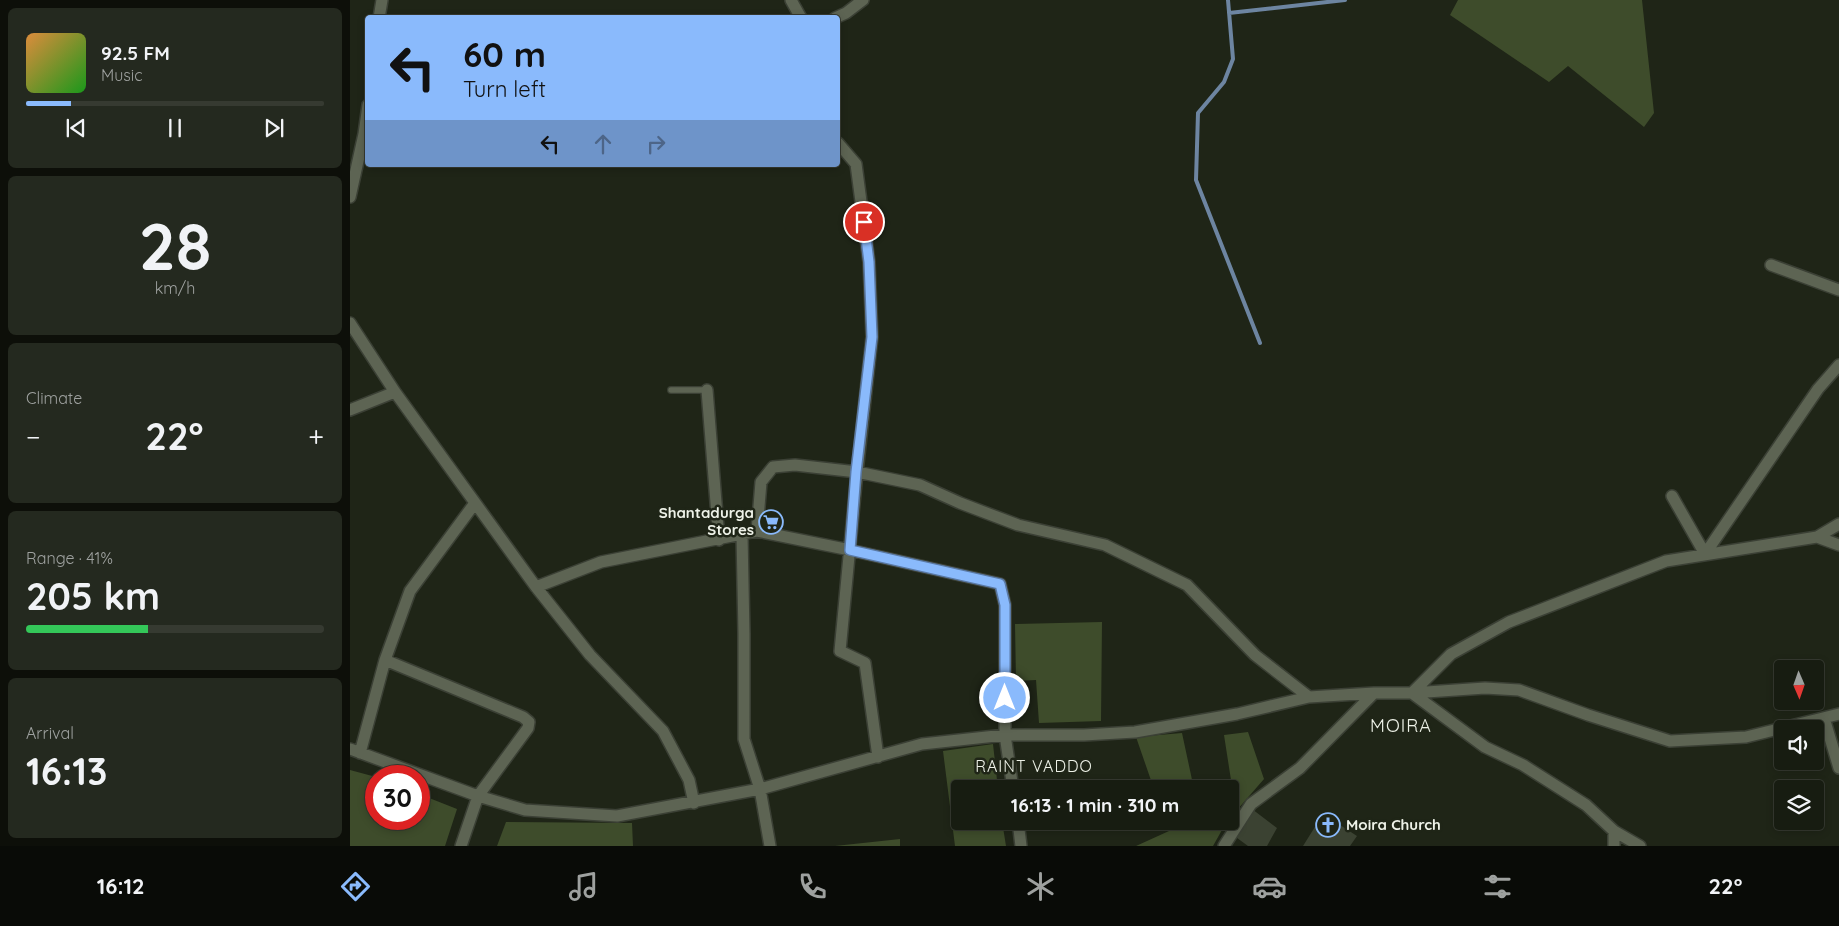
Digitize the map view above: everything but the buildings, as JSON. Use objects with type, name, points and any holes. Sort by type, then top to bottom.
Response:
[{"type":"street","points":[[380,15],[382,0]]},
{"type":"street","points":[[790,0],[799,15]]},
{"type":"street","points":[[840,16],[863,0]]},
{"type":"street","points":[[350,197],[365,127]]},
{"type":"street","points":[[840,145],[856,164],[869,262],[872,337],[856,472],[840,651],[865,663],[878,757]]},
{"type":"street","points":[[1771,265],[1839,290]]},
{"type":"street","points":[[350,323],[396,392],[536,588],[590,655],[663,731],[689,780],[694,803]]},
{"type":"street","points":[[1705,554],[1818,389],[1839,365]]},
{"type":"street","points":[[707,390],[719,540]]},
{"type":"street","points":[[350,410],[396,392]]},
{"type":"street","points":[[757,531],[760,482],[773,467],[795,464],[856,472],[920,485],[960,503],[1018,524],[1105,545],[1187,585],[1255,655],[1309,697]]},
{"type":"street","points":[[1672,496],[1705,554]]},
{"type":"street","points":[[475,503],[410,591],[355,751],[478,796],[525,810],[617,816],[694,803],[760,789],[922,744],[1005,735],[1084,735],[1134,732],[1236,714],[1309,697],[1485,688],[1519,690],[1588,715],[1670,740],[1746,737],[1839,714]]},
{"type":"street","points":[[1412,693],[1451,654],[1508,622],[1666,561],[1817,537],[1839,524]]},
{"type":"street","points":[[536,588],[601,562],[757,531],[1000,584],[1005,605],[1005,735],[1012,780]]},
{"type":"street","points":[[742,535],[744,739],[760,789],[770,846]]},
{"type":"street","points":[[1817,537],[1839,545]]},
{"type":"street","points":[[385,660],[523,717],[529,722],[528,728],[478,796],[461,846]]},
{"type":"street","points":[[1224,846],[1251,804],[1300,768],[1374,693]]},
{"type":"street","points":[[1412,693],[1485,747],[1523,765],[1586,805],[1614,831],[1640,846]]},
{"type":"street","points":[[1824,718],[1839,768]]},
{"type":"street","points":[[1019,830],[1021,846]]},
{"type":"street","points":[[1614,831],[1614,846]]},
{"type":"lane","points":[[671,390],[707,390]]},
{"type":"green space","points":[[1458,0],[1642,0],[1654,113],[1644,127],[1568,66],[1549,82],[1450,15]]},
{"type":"green space","points":[[1102,622],[1101,721],[1039,723],[1036,680],[1016,681],[1015,624]]},
{"type":"green space","points":[[1248,732],[1264,779],[1239,808],[1239,780],[1231,780],[1224,735]]},
{"type":"green space","points":[[1182,733],[1192,780],[1151,780],[1136,737]]},
{"type":"green space","points":[[993,744],[997,780],[951,780],[951,814],[943,751]]},
{"type":"green space","points":[[350,770],[365,774],[365,830],[430,830],[430,798],[457,809],[445,846],[350,846]]},
{"type":"green space","points":[[506,822],[632,823],[633,846],[497,846]]},
{"type":"green space","points":[[953,830],[1003,830],[1006,846],[955,846]]},
{"type":"green space","points":[[1222,830],[1213,846],[1136,846],[1169,831]]},
{"type":"green space","points":[[900,839],[900,846],[835,846]]},
{"type":"waterway","points":[[1228,0],[1233,59],[1224,82],[1198,113],[1196,180],[1260,343]]},
{"type":"waterway","points":[[1229,13],[1345,0]]},
{"type":"place","name":"Shantadurga Stores","points":[[771,522]]},
{"type":"place","name":"Moira Church","points":[[1328,825]]},
{"type":"district","name":"MOIRA","points":[[1401,726]]},
{"type":"district","name":"RAINT VADDO","points":[[1034,766]]},
{"type":"route","points":[[864,222],[869,262],[872,337],[856,472],[850,550],[1000,584],[1005,605],[1005,698]]}]
